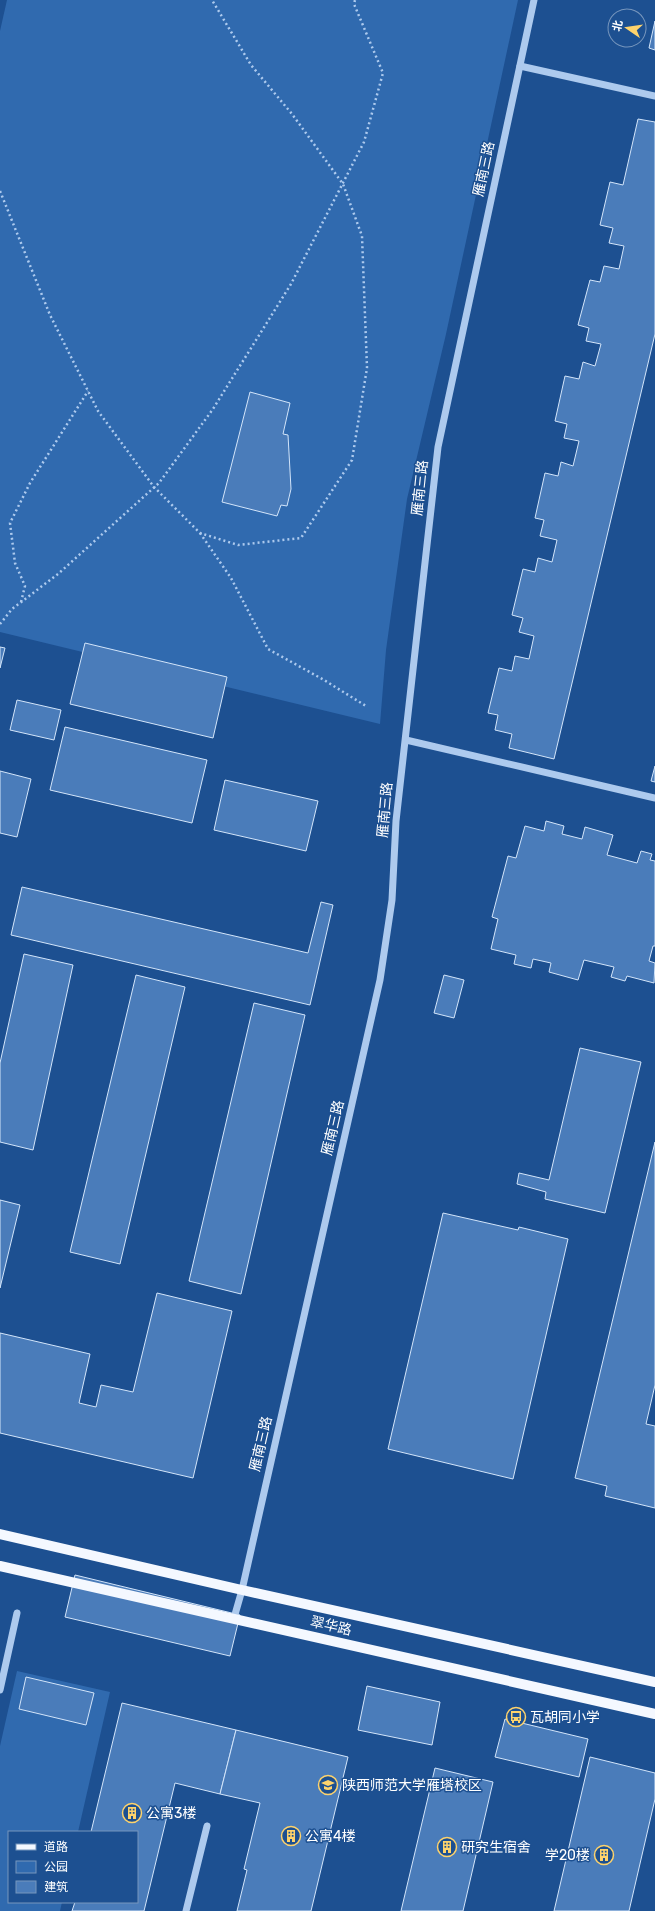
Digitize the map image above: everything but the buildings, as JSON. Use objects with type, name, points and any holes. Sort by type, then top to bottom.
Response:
[{"type":"main road","name":"翠华路","points":[[0,1534],[242,1590],[655,1682]]},
{"type":"main road","name":"翠华路","points":[[0,1566],[655,1714]]},
{"type":"street","name":"雁南三路","points":[[234,1618],[242,1590],[380,980],[392,900],[396,821],[438,447],[534,0]]},
{"type":"street","points":[[520,66],[655,96]]},
{"type":"street","points":[[406,740],[655,798]]},
{"type":"street","points":[[0,1690],[17,1613]]},
{"type":"street","points":[[186,1911],[206,1826]]},
{"type":"path","points":[[200,533],[238,545],[300,538],[352,460],[368,368],[362,236],[343,184],[292,114],[251,65],[212,0]]},
{"type":"path","points":[[0,624],[12,609],[58,574],[154,487],[222,396],[291,284],[364,142],[384,73],[354,4],[355,0]]},
{"type":"path","points":[[0,191],[50,315],[98,411],[154,487],[200,533],[231,578],[268,649],[324,680],[366,706]]},
{"type":"path","points":[[21,603],[25,586],[15,563],[10,523],[30,483],[88,391]]},
{"type":"green space","points":[[7,0],[518,0],[446,334],[407,499],[386,650],[380,724],[0,632],[0,31]]},
{"type":"green space","points":[[17,1671],[110,1692],[78,1831],[8,1831],[8,1903],[62,1903],[60,1911],[0,1911],[0,1746]]},
{"type":"place","name":"瓦胡同小学","points":[[516,1717]]},
{"type":"place","name":"陕西师范大学雁塔校区","points":[[328,1785]]},
{"type":"place","name":"公寓3楼","points":[[132,1813]]},
{"type":"place","name":"公寓4楼","points":[[291,1836]]},
{"type":"place","name":"研究生宿舍","points":[[447,1847]]},
{"type":"place","name":"学20楼","points":[[604,1855]]}]
